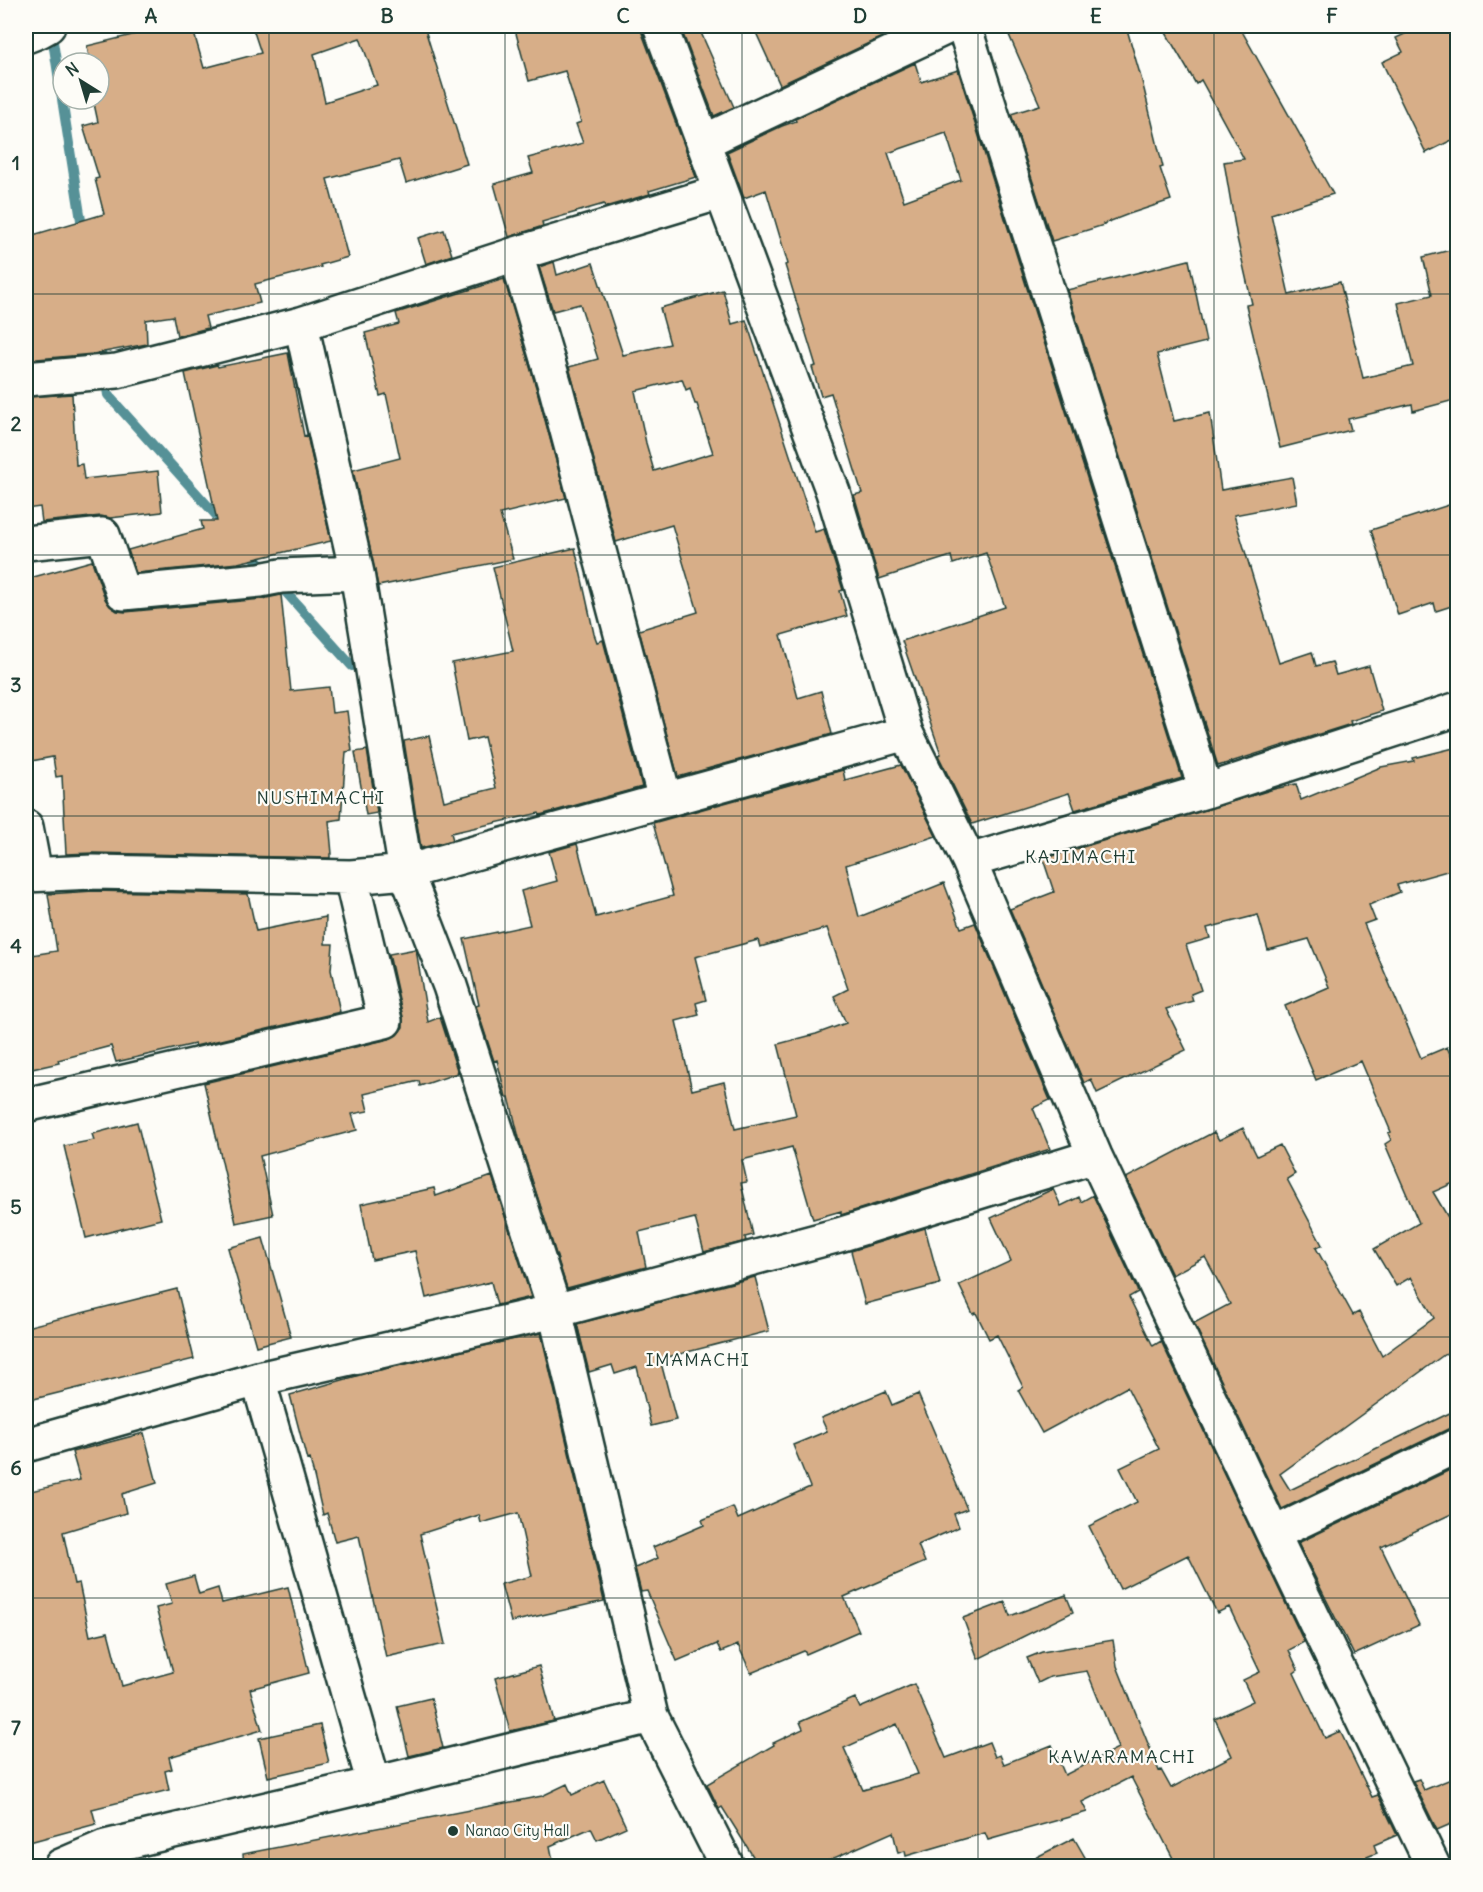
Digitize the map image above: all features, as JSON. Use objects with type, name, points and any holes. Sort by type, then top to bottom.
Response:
[{"type":"street","points":[[660,26],[833,492],[906,733],[969,861],[1095,1156],[1433,1866]]},
{"type":"street","points":[[703,142],[949,26]]},
{"type":"street","points":[[964,26],[1206,790]]},
{"type":"street","points":[[26,379],[102,372],[301,324],[516,254],[721,192]]},
{"type":"street","points":[[516,254],[559,400],[665,799]]},
{"type":"street","points":[[301,324],[357,573],[406,872],[450,986],[555,1311],[651,1716],[727,1866]]},
{"type":"street","points":[[26,543],[103,535],[123,593],[271,578],[357,573]]},
{"type":"street","points":[[969,861],[1206,790],[1458,710]]},
{"type":"street","points":[[26,827],[30,874],[93,872],[351,877],[406,872],[906,733]]},
{"type":"street","points":[[26,1105],[385,1021],[351,877]]},
{"type":"street","points":[[26,1445],[258,1379],[555,1311],[839,1235],[1095,1156]]},
{"type":"street","points":[[258,1379],[374,1784]]},
{"type":"street","points":[[1273,1534],[1458,1445]]},
{"type":"street","points":[[60,1866],[105,1847],[651,1716]]},
{"type":"building","points":[[169,26],[192,26],[204,68],[261,53],[252,26],[424,26],[467,164],[406,183],[399,160],[327,179],[348,257],[320,265],[321,267],[255,284],[260,303],[205,316],[208,328],[177,336],[173,316],[146,320],[147,344],[93,354],[26,360],[26,237],[104,214],[95,179],[99,178],[83,126],[98,122],[96,111],[111,111],[111,51],[88,51],[87,46]],"holes":[[[360,38],[377,85],[325,102],[314,54]]]},
{"type":"building","points":[[514,26],[642,26],[642,33],[696,177],[649,191],[650,194],[605,207],[604,204],[542,222],[543,226],[509,237],[494,184],[533,173],[528,158],[583,143],[576,124],[581,122],[565,71],[529,81]]},
{"type":"building","points":[[680,26],[698,26],[734,107],[714,116]]},
{"type":"building","points":[[753,26],[903,26],[903,27],[780,85]]},
{"type":"building","points":[[1005,26],[1126,26],[1163,167],[1160,168],[1171,200],[1104,225],[1052,241],[1011,114],[1040,105]]},
{"type":"building","points":[[1162,26],[1239,26],[1333,194],[1271,214],[1289,295],[1340,282],[1363,378],[1413,366],[1398,303],[1432,295],[1423,257],[1458,248],[1458,399],[1413,411],[1412,404],[1348,419],[1351,430],[1280,448],[1246,305],[1252,304],[1237,238],[1224,162],[1244,159],[1201,80],[1196,84]]},
{"type":"building","points":[[1422,26],[1458,26],[1458,137],[1426,153],[1382,62],[1403,52],[1396,38]]},
{"type":"building","points":[[915,63],[921,82],[958,70],[1182,778],[1075,810],[1069,793],[972,824],[938,755],[941,754],[902,641],[1005,607],[986,553],[953,564],[951,556],[879,579],[854,495],[862,493],[831,393],[821,396],[812,367],[816,366],[785,265],[788,264],[766,190],[744,198],[727,152],[796,121],[795,119]],"holes":[[[946,133],[961,180],[904,201],[888,153]]]},
{"type":"building","points":[[444,230],[452,255],[426,264],[418,238]]},
{"type":"building","points":[[1189,260],[1206,342],[1157,354],[1174,421],[1210,413],[1221,490],[1292,477],[1297,503],[1234,515],[1279,663],[1312,652],[1316,666],[1332,662],[1336,675],[1369,666],[1382,711],[1350,721],[1351,724],[1218,766],[1067,290]]},
{"type":"building","points":[[554,262],[557,275],[593,263],[623,355],[670,344],[660,308],[723,290],[732,324],[746,320],[815,532],[824,529],[843,590],[840,591],[847,616],[781,635],[798,698],[821,691],[832,734],[678,777],[639,630],[698,612],[672,525],[616,542],[569,367],[598,359],[580,304],[553,311],[539,267]],"holes":[[[682,379],[686,390],[690,388],[695,404],[697,404],[713,453],[654,471],[635,391]]]},
{"type":"building","points":[[504,279],[566,498],[500,514],[513,559],[378,586],[353,470],[400,458],[386,394],[380,396],[365,333],[399,324],[396,313]]},
{"type":"building","points":[[288,353],[304,436],[307,435],[331,541],[238,563],[136,573],[128,550],[203,529],[201,521],[217,521],[185,373]]},
{"type":"building","points":[[72,394],[76,465],[82,464],[84,479],[158,471],[162,512],[42,522],[40,507],[26,509],[26,397]]},
{"type":"building","points":[[1458,502],[1458,604],[1436,611],[1434,603],[1398,615],[1371,530]]},
{"type":"building","points":[[575,548],[594,634],[597,642],[603,640],[642,787],[540,815],[539,813],[451,833],[453,840],[421,848],[404,741],[429,736],[444,801],[496,788],[484,737],[467,741],[452,663],[513,651],[493,567]]},
{"type":"building","points":[[92,561],[105,599],[117,611],[262,599],[281,595],[291,691],[329,687],[332,713],[347,711],[352,751],[346,752],[341,819],[329,821],[332,854],[330,858],[66,854],[62,776],[56,777],[53,757],[26,762],[26,579]]},
{"type":"building","points":[[1458,747],[1458,868],[1397,885],[1400,892],[1369,905],[1375,920],[1364,924],[1421,1058],[1447,1047],[1458,1072],[1458,1181],[1433,1192],[1458,1234],[1458,1359],[1452,1349],[1280,1474],[1290,1490],[1458,1409],[1458,1427],[1450,1428],[1282,1509],[1194,1323],[1230,1304],[1205,1257],[1172,1275],[1126,1178],[1214,1132],[1219,1140],[1243,1128],[1257,1156],[1280,1145],[1295,1174],[1287,1179],[1322,1245],[1316,1248],[1353,1315],[1359,1312],[1382,1356],[1434,1318],[1411,1277],[1396,1286],[1374,1249],[1419,1223],[1385,1144],[1391,1140],[1388,1133],[1391,1132],[1361,1061],[1316,1080],[1285,1006],[1329,987],[1309,939],[1268,950],[1258,915],[1207,928],[1210,938],[1186,945],[1201,990],[1191,994],[1193,1001],[1166,1009],[1186,1050],[1097,1093],[1091,1079],[1084,1083],[1010,909],[1054,892],[1043,859],[1274,789],[1296,784],[1301,800],[1381,767],[1414,761],[1413,758]]},
{"type":"building","points":[[367,750],[377,813],[366,815],[355,752]]},
{"type":"building","points":[[901,765],[936,836],[846,865],[859,917],[944,883],[961,928],[975,923],[1050,1100],[1033,1108],[1050,1149],[841,1215],[841,1211],[813,1219],[792,1147],[742,1160],[747,1182],[741,1183],[753,1235],[745,1237],[746,1241],[704,1252],[695,1218],[639,1232],[646,1267],[567,1288],[521,1146],[509,1097],[506,1097],[497,1060],[494,1061],[476,1006],[479,1005],[464,939],[530,925],[521,891],[557,881],[549,852],[577,844],[596,917],[673,896],[653,823],[843,770],[845,780]],"holes":[[[827,928],[848,989],[834,996],[846,1023],[778,1044],[796,1115],[735,1129],[724,1082],[692,1090],[676,1021],[699,1015],[696,1003],[706,1000],[695,957],[758,940],[760,947]]]},
{"type":"building","points":[[93,891],[248,894],[256,931],[326,917],[325,944],[333,944],[331,970],[340,1012],[116,1062],[111,1046],[32,1069],[26,1042],[26,956],[57,951],[48,894]]},
{"type":"building","points":[[416,949],[428,1022],[440,1017],[458,1073],[420,1086],[419,1081],[364,1094],[368,1111],[352,1114],[357,1130],[260,1156],[273,1215],[236,1223],[204,1083],[389,1039],[397,1035],[403,1027],[403,1017],[389,954]]},
{"type":"building","points":[[137,1122],[161,1219],[86,1238],[64,1146],[94,1140],[92,1134]]},
{"type":"building","points":[[492,1176],[531,1297],[497,1305],[491,1282],[426,1298],[415,1251],[372,1260],[361,1204],[434,1188],[436,1196]]},
{"type":"building","points":[[1053,1189],[1061,1206],[1079,1197],[1081,1202],[1093,1195],[1138,1292],[1129,1297],[1153,1346],[1161,1341],[1304,1642],[1289,1650],[1298,1670],[1294,1673],[1325,1738],[1340,1731],[1372,1797],[1378,1795],[1397,1835],[1374,1845],[1377,1853],[1367,1857],[1372,1866],[1177,1866],[1131,1777],[1082,1802],[1087,1812],[988,1840],[985,1833],[906,1856],[905,1851],[898,1853],[893,1832],[816,1866],[759,1866],[722,1807],[719,1809],[707,1784],[774,1745],[773,1743],[803,1729],[800,1722],[855,1698],[860,1708],[914,1684],[946,1758],[989,1742],[995,1757],[1000,1755],[1004,1764],[1052,1745],[1065,1775],[1118,1748],[1087,1671],[1050,1677],[1038,1683],[1027,1658],[1042,1652],[1113,1640],[1117,1666],[1159,1771],[1161,1770],[1171,1788],[1232,1756],[1215,1719],[1253,1701],[1243,1680],[1260,1672],[1229,1607],[1217,1613],[1188,1555],[1120,1589],[1089,1526],[1137,1502],[1120,1468],[1159,1449],[1127,1387],[1042,1433],[1018,1390],[1023,1387],[997,1335],[989,1339],[976,1313],[973,1314],[959,1285],[1011,1261],[991,1218]],"holes":[[[897,1724],[918,1774],[863,1790],[844,1748]]]},
{"type":"building","points":[[925,1228],[940,1284],[865,1304],[851,1251]]},
{"type":"building","points":[[263,1238],[291,1337],[256,1346],[228,1248]]},
{"type":"building","points":[[755,1277],[769,1331],[660,1359],[676,1420],[651,1426],[637,1367],[615,1374],[612,1365],[589,1372],[577,1324]]},
{"type":"building","points":[[177,1289],[194,1359],[26,1401],[26,1327]]},
{"type":"building","points":[[541,1333],[604,1601],[511,1622],[501,1584],[532,1576],[518,1513],[481,1523],[479,1515],[420,1534],[445,1644],[386,1657],[359,1536],[335,1542],[327,1513],[323,1515],[310,1459],[307,1460],[290,1395],[367,1373]]},
{"type":"building","points":[[886,1391],[892,1405],[918,1394],[967,1509],[954,1514],[959,1527],[918,1545],[925,1562],[844,1597],[859,1631],[806,1654],[804,1651],[751,1673],[738,1645],[721,1652],[717,1644],[677,1661],[647,1591],[641,1592],[635,1568],[658,1558],[653,1547],[704,1525],[702,1520],[733,1507],[738,1519],[810,1487],[793,1445],[827,1431],[821,1418]]},
{"type":"building","points":[[144,1433],[157,1483],[122,1494],[126,1513],[63,1532],[74,1584],[79,1583],[90,1636],[108,1632],[122,1686],[173,1672],[156,1608],[172,1604],[166,1584],[194,1576],[199,1594],[218,1588],[222,1603],[288,1587],[309,1673],[250,1689],[262,1730],[169,1757],[172,1769],[165,1771],[169,1790],[92,1809],[96,1824],[26,1843],[26,1492],[80,1480],[72,1452]]},
{"type":"building","points":[[1458,1466],[1458,1511],[1381,1547],[1419,1625],[1354,1655],[1298,1543]]},
{"type":"building","points":[[1066,1595],[1073,1612],[978,1659],[963,1618],[1005,1602],[1010,1616]]},
{"type":"building","points":[[539,1666],[554,1721],[510,1731],[495,1678]]},
{"type":"building","points":[[431,1698],[443,1748],[409,1756],[397,1706]]},
{"type":"building","points":[[320,1725],[329,1763],[268,1777],[259,1738]]},
{"type":"building","points":[[1458,1776],[1458,1821],[1437,1830],[1413,1781],[1419,1779],[1424,1790]]},
{"type":"building","name":"Nanao City Hall","points":[[604,1780],[626,1827],[597,1840],[591,1828],[550,1846],[554,1866],[244,1866],[243,1854],[542,1796],[567,1784],[572,1795]]},
{"type":"building","points":[[1074,1838],[1090,1866],[1019,1866]]},
{"type":"waterway","points":[[51,29],[83,233]]},
{"type":"waterway","points":[[99,340],[108,395],[225,525]]},
{"type":"waterway","points":[[248,550],[352,666]]},
{"type":"place","name":"Nanao City Hall","points":[[453,1831]]},
{"type":"district","name":"NUSHIMACHI","points":[[321,798]]},
{"type":"district","name":"KAJIMACHI","points":[[1081,857]]},
{"type":"district","name":"IMAMACHI","points":[[698,1360]]},
{"type":"district","name":"KAWARAMACHI","points":[[1122,1757]]}]
